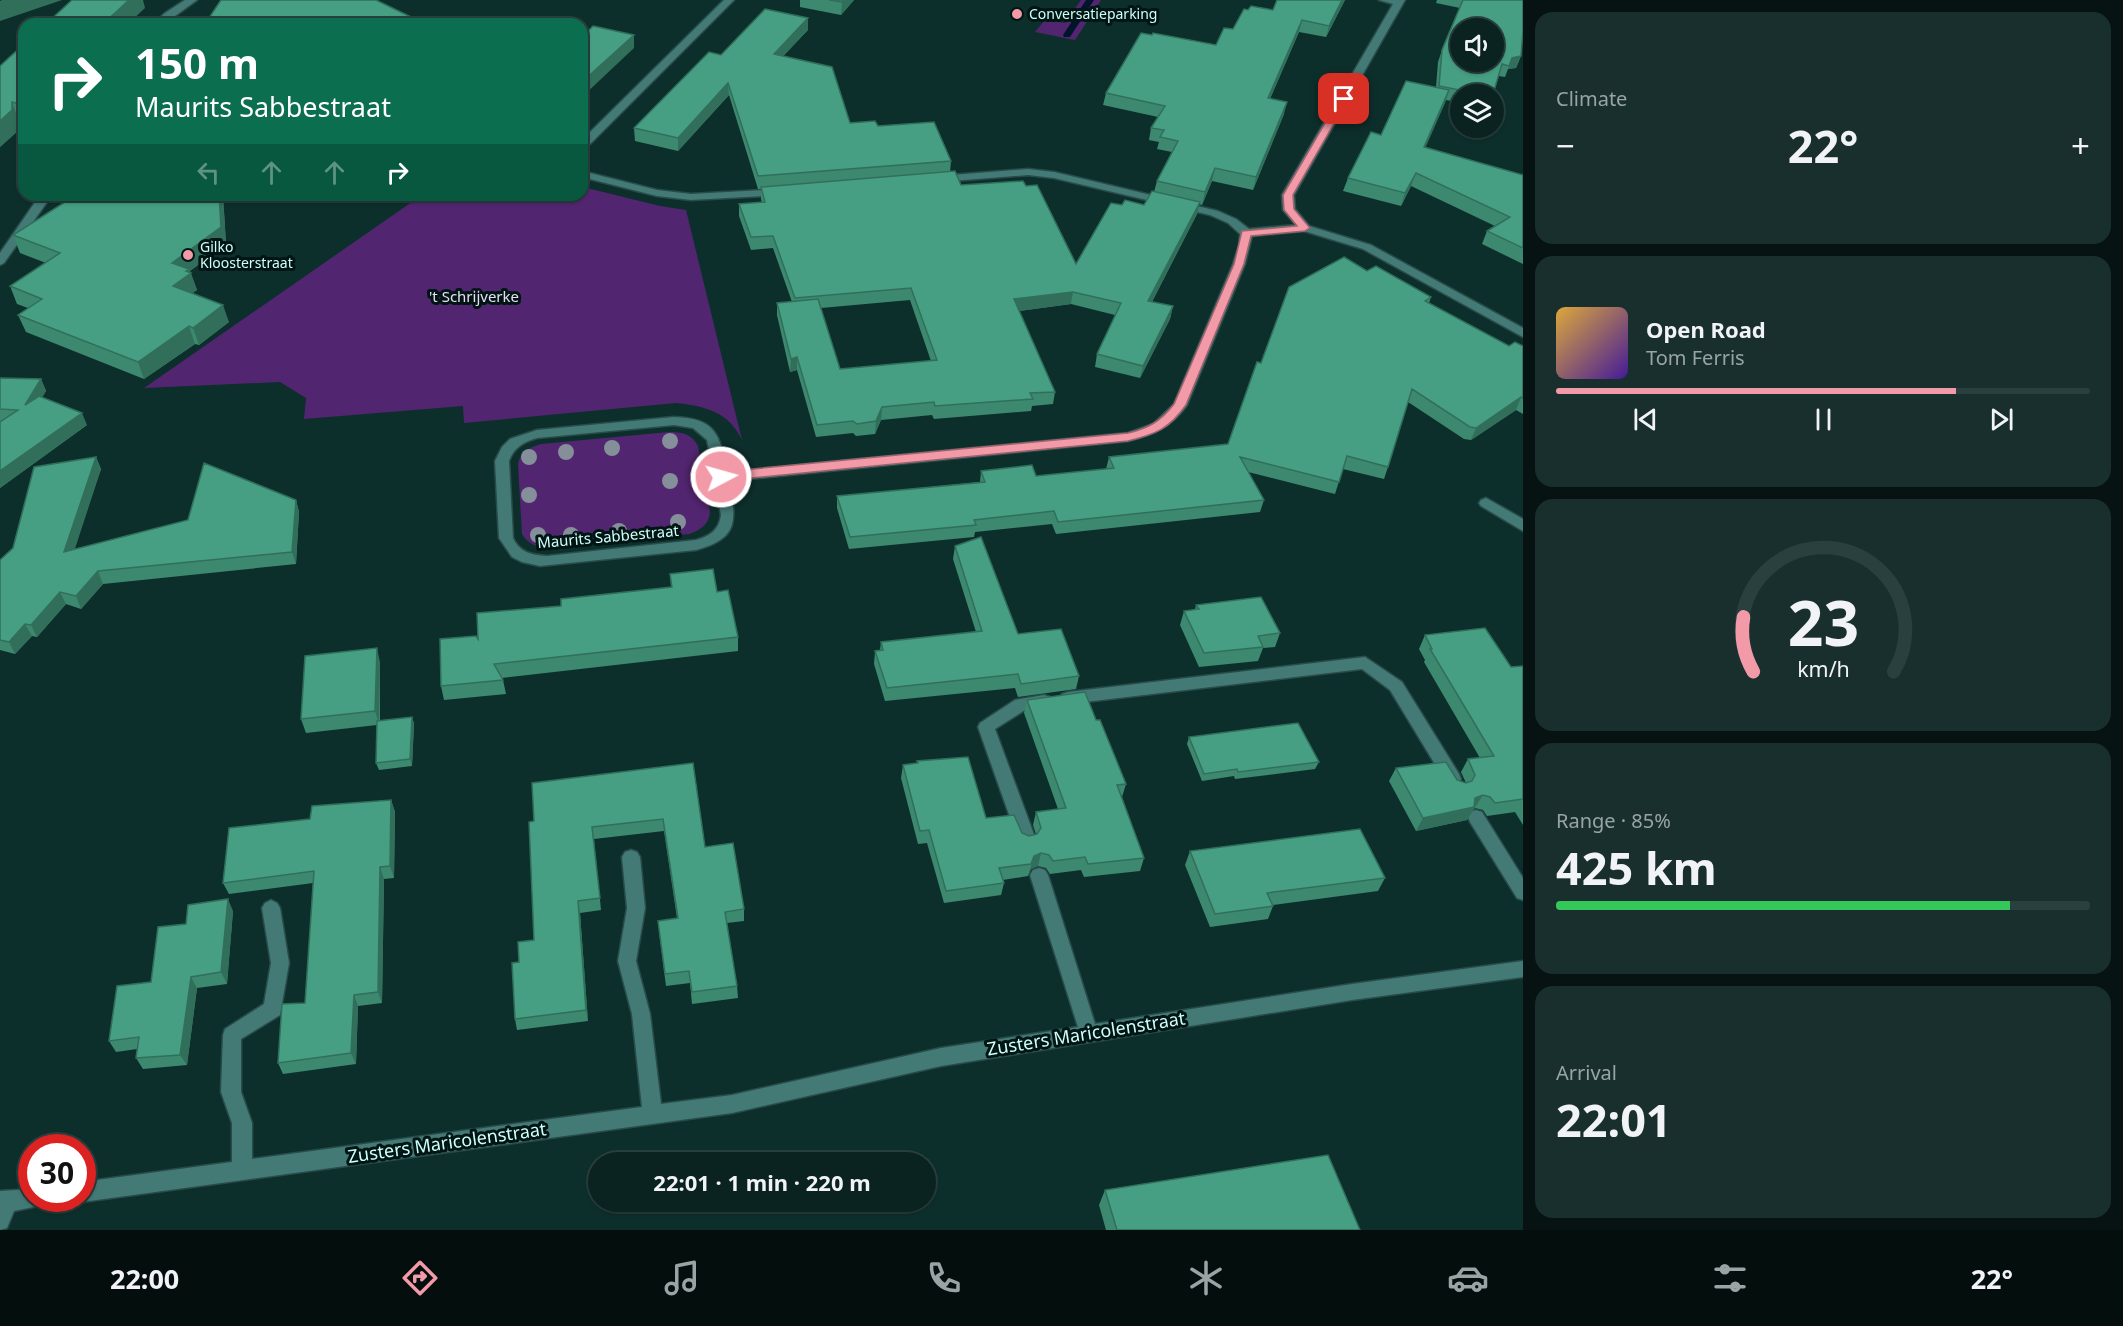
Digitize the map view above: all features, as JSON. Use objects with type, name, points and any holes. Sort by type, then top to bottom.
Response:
[{"type":"street","points":[[165,18],[192,0]]},
{"type":"street","points":[[588,140],[729,0]]},
{"type":"street","points":[[1305,228],[1289,210],[1288,195],[1399,1],[1384,0]]},
{"type":"street","points":[[933,179],[1028,172],[1054,175],[1214,213],[1232,221],[1246,233],[1305,228],[1367,247],[1523,333]]},
{"type":"street","points":[[588,176],[657,193],[691,197],[794,191]]},
{"type":"street","points":[[0,261],[42,201]]},
{"type":"street","points":[[721,477],[1128,437],[1150,432],[1166,422],[1180,405],[1239,264],[1245,246],[1246,233]]},
{"type":"street","name":"Maurits Sabbestraat","points":[[687,421],[700,425],[710,432],[714,440],[721,477],[728,525],[709,542],[546,561],[532,561],[518,556],[509,548],[506,538],[502,461],[504,452],[512,443],[524,437],[687,421]]},
{"type":"street","points":[[1486,503],[1523,526]]},
{"type":"street","points":[[1027,840],[986,727],[1021,704],[1365,663],[1396,686],[1458,787]]},
{"type":"street","points":[[1476,817],[1523,893]]},
{"type":"street","points":[[631,857],[636,908],[627,961],[641,1014],[652,1113]]},
{"type":"street","points":[[1039,875],[1089,1033]]},
{"type":"street","points":[[242,1172],[242,1123],[231,1092],[232,1035],[273,1009],[280,963],[271,908]]},
{"type":"street","name":"Zusters Maricolenstraat","points":[[96,1190],[242,1172],[652,1113],[732,1104],[941,1057],[1352,992],[1523,969]]},
{"type":"street","points":[[2,1208],[18,1203]]},
{"type":"green space","points":[[1081,0],[1101,0],[1075,40],[1035,32],[1045,20],[1065,23]]},
{"type":"green space","name":"'t Schrijverke","points":[[588,188],[686,210],[742,440],[737,430],[715,412],[676,403],[464,423],[463,406],[304,419],[306,398],[280,382],[144,388],[413,201],[588,201]]},
{"type":"green space","points":[[669,432],[686,434],[698,446],[710,512],[706,524],[700,529],[689,534],[551,548],[535,545],[522,534],[518,465],[521,456],[526,451],[541,444]]},
{"type":"building","points":[[72,0],[129,0],[110,18],[52,18]]},
{"type":"building","points":[[221,0],[376,0],[411,17],[409,18],[209,18]]},
{"type":"building","points":[[1277,0],[1342,0],[1329,26],[1302,20],[1268,98],[1287,102],[1256,177],[1215,168],[1205,192],[1157,181],[1178,141],[1160,137],[1164,130],[1151,128],[1165,106],[1106,93],[1141,33],[1152,35],[1153,33],[1216,45],[1224,28],[1233,29],[1244,9],[1248,10],[1251,6],[1273,10]]},
{"type":"building","points":[[1463,0],[1523,0],[1521,56],[1512,58],[1509,66],[1504,65],[1504,18],[1455,18]]},
{"type":"building","points":[[765,9],[808,18],[774,54],[832,67],[850,123],[875,121],[878,126],[934,122],[951,161],[758,176],[728,83],[678,138],[634,128],[709,52],[721,55]]},
{"type":"building","points":[[593,26],[634,35],[588,77],[588,31]]},
{"type":"building","points":[[1450,31],[1450,72],[1500,72],[1496,84],[1450,84],[1450,88],[1439,86],[1442,50]]},
{"type":"building","points":[[18,50],[18,104],[12,102],[12,110],[0,121],[0,66]]},
{"type":"building","points":[[1406,81],[1449,90],[1424,147],[1523,175],[1523,248],[1487,231],[1510,217],[1416,173],[1405,193],[1348,178],[1371,132],[1381,135]]},
{"type":"building","points":[[955,171],[961,185],[1023,181],[1026,186],[1037,185],[1076,264],[1111,203],[1122,205],[1125,200],[1144,205],[1152,191],[1200,202],[1148,301],[1173,306],[1143,366],[1097,354],[1121,303],[1073,292],[1014,299],[1055,392],[1030,393],[1033,399],[935,406],[934,402],[882,407],[876,421],[817,425],[797,357],[791,359],[777,303],[818,299],[840,369],[937,360],[911,288],[795,298],[773,236],[751,237],[739,204],[765,202],[761,187]]},
{"type":"building","points":[[67,201],[219,201],[221,227],[172,263],[189,269],[186,271],[191,273],[173,286],[223,305],[193,328],[189,326],[138,362],[18,315],[42,299],[10,286],[60,253],[13,235]]},
{"type":"building","points":[[1344,257],[1367,271],[1376,266],[1431,297],[1425,301],[1509,346],[1515,342],[1523,346],[1523,398],[1521,397],[1476,428],[1470,427],[1412,389],[1388,467],[1347,456],[1339,482],[1240,457],[1264,500],[1058,522],[1054,511],[974,520],[976,525],[850,537],[837,496],[985,482],[981,471],[1032,465],[1036,476],[1114,468],[1109,457],[1228,444],[1257,362],[1261,363],[1289,287]]},
{"type":"building","points":[[0,378],[41,379],[25,405],[39,396],[82,413],[0,471],[0,422],[18,410],[0,409]]},
{"type":"building","points":[[96,457],[64,552],[188,520],[204,463],[296,500],[292,552],[98,571],[76,596],[60,592],[31,625],[25,624],[9,642],[0,640],[0,560],[13,548],[34,467]]},
{"type":"building","points":[[981,537],[1018,634],[1061,629],[1079,676],[1021,684],[1018,674],[887,688],[875,651],[883,650],[881,642],[982,631],[955,546]]},
{"type":"building","points":[[713,569],[717,592],[728,590],[738,637],[494,664],[503,680],[441,686],[440,639],[476,636],[478,639],[477,613],[561,606],[561,599],[672,587],[670,574]]},
{"type":"building","points":[[1261,597],[1280,633],[1258,636],[1263,647],[1204,653],[1184,611],[1199,609],[1196,605]]},
{"type":"building","points":[[1485,628],[1511,667],[1523,666],[1523,799],[1495,803],[1490,797],[1483,795],[1475,798],[1474,807],[1423,818],[1396,768],[1446,762],[1457,780],[1466,783],[1472,781],[1475,775],[1468,759],[1494,756],[1430,649],[1432,649],[1425,635]]},
{"type":"building","points":[[377,648],[375,711],[301,719],[305,656]]},
{"type":"building","points":[[1085,692],[1096,720],[1100,720],[1126,784],[1117,785],[1144,858],[1088,864],[1085,857],[1053,861],[1049,855],[1041,853],[1034,856],[1031,864],[999,868],[1004,883],[946,891],[929,830],[920,831],[903,765],[918,763],[917,761],[968,757],[986,818],[1014,815],[1022,833],[1029,836],[1037,834],[1041,828],[1036,812],[1066,808],[1027,700]]},
{"type":"building","points":[[412,717],[410,759],[376,763],[377,721]]},
{"type":"building","points":[[1298,723],[1319,762],[1204,774],[1189,737]]},
{"type":"building","points":[[693,763],[705,847],[733,843],[744,909],[725,912],[737,986],[692,992],[689,971],[665,974],[658,921],[678,918],[663,819],[592,827],[600,898],[578,901],[586,1010],[515,1019],[512,963],[519,962],[518,942],[534,940],[529,822],[534,821],[532,783]]},
{"type":"building","points":[[391,800],[390,866],[380,867],[378,992],[354,995],[351,1053],[278,1063],[282,1004],[305,1003],[314,871],[223,883],[229,828],[310,819],[312,806]]},
{"type":"building","points":[[1360,829],[1385,878],[1267,893],[1273,906],[1215,914],[1190,851]]},
{"type":"building","points":[[228,899],[221,972],[191,977],[180,1055],[136,1058],[139,1037],[109,1041],[117,986],[151,982],[158,927],[186,924],[188,905]]},
{"type":"building","points":[[1328,1155],[1360,1230],[1117,1230],[1105,1190]]},
{"type":"waterway","points":[[1067,35],[1090,0]]},
{"type":"place","name":"Conversatieparking","points":[[1017,14]]},
{"type":"place","name":"Gilko Kloosterstraat","points":[[188,255]]},
{"type":"route","points":[[721,477],[1128,437],[1150,432],[1166,422],[1180,405],[1239,264],[1245,246],[1246,233],[1305,228],[1289,210],[1288,195],[1344,99]]}]
